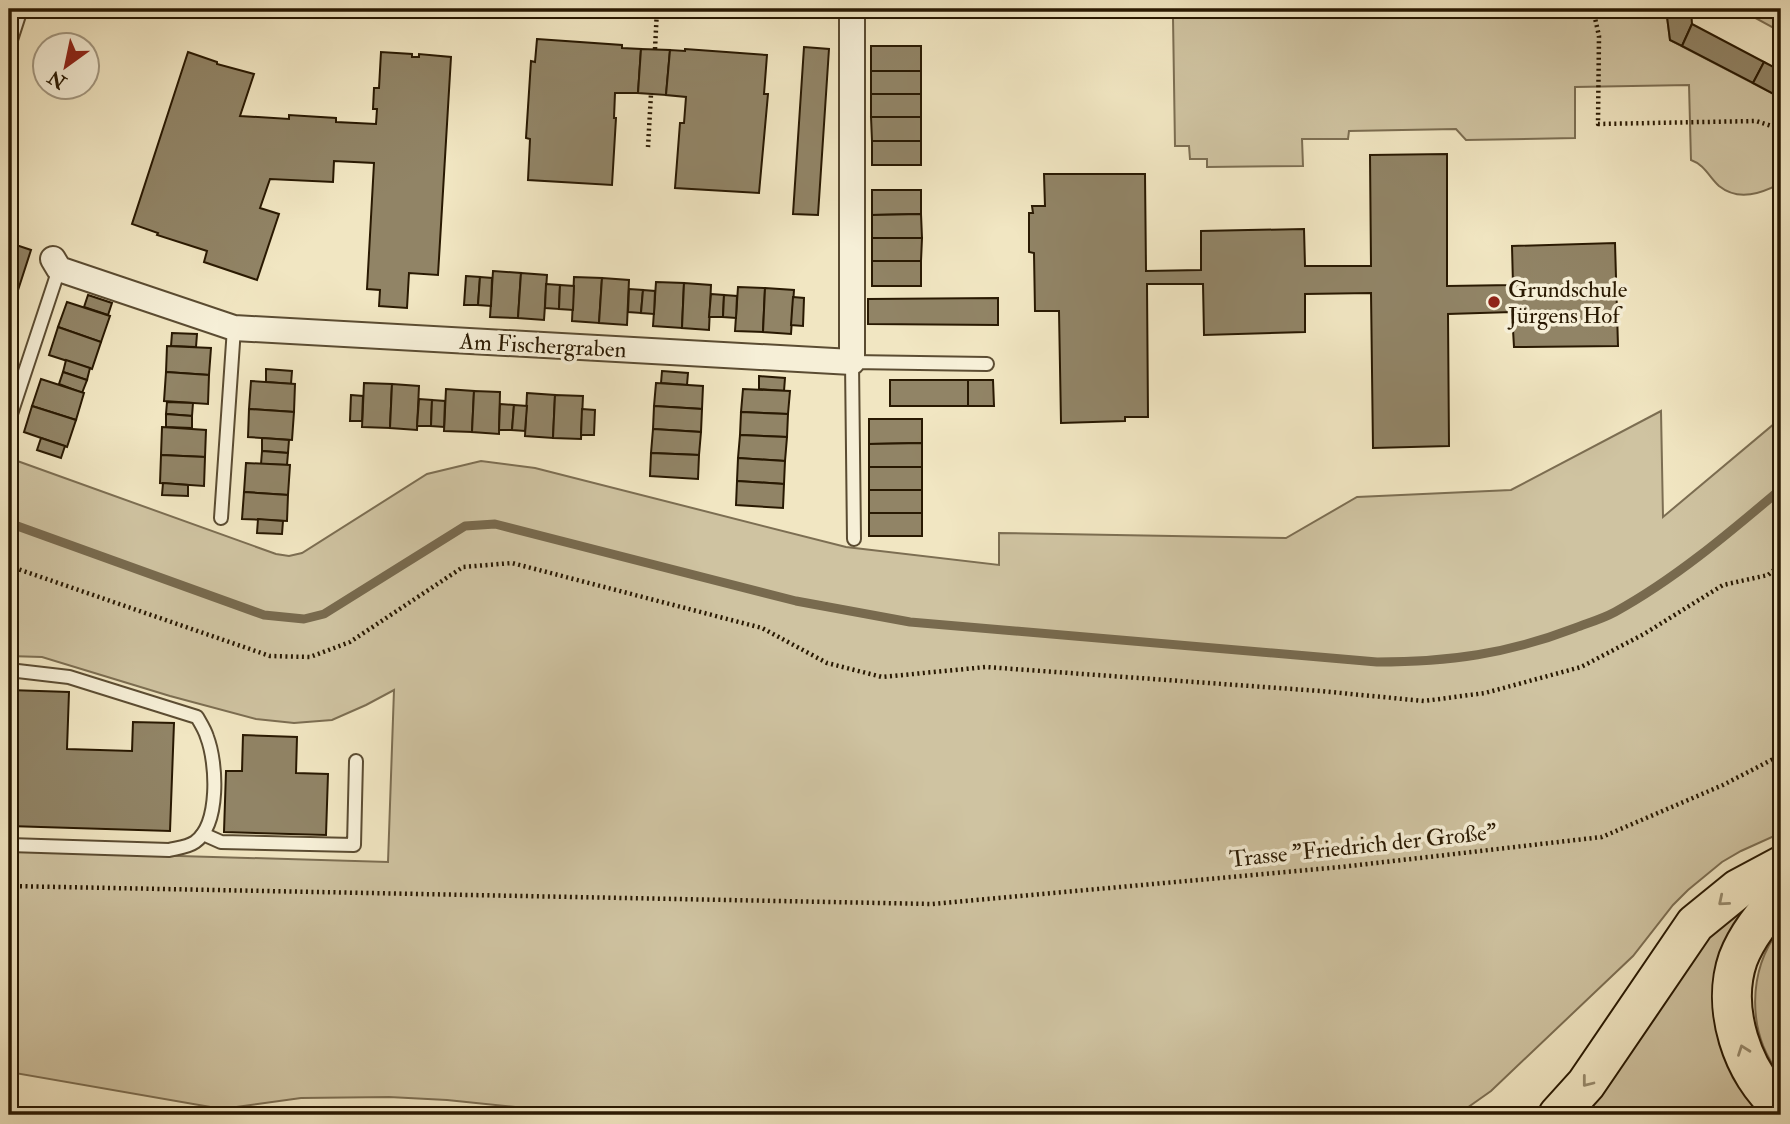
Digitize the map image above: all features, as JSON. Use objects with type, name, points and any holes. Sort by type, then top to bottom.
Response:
[{"type":"highway","points":[[1558,1115],[1586,1084],[1695,924],[1738,888],[1781,866]]},
{"type":"highway","points":[[1781,898],[1756,928],[1738,960],[1733,990],[1735,1026],[1749,1066],[1781,1106]]},
{"type":"street","points":[[852,9],[852,362]]},
{"type":"street","name":"Am Fischergraben","points":[[56,264],[234,328],[852,362]]},
{"type":"lane","points":[[9,46],[21,9]]},
{"type":"lane","name":"Am Fischergraben","points":[[9,420],[56,264]]},
{"type":"lane","points":[[221,518],[234,328]]},
{"type":"lane","points":[[854,540],[852,362],[988,364]]},
{"type":"lane","points":[[9,670],[69,677],[197,717],[208,738],[214,781],[210,820],[194,844],[169,850],[9,845]]},
{"type":"lane","points":[[202,834],[221,842],[354,845],[356,761]]},
{"type":"path","points":[[655,50],[657,9]]},
{"type":"path","points":[[1593,9],[1599,36],[1598,124],[1756,121],[1781,129]]},
{"type":"path","points":[[648,147],[651,94]]},
{"type":"path","points":[[9,566],[270,656],[310,657],[350,642],[463,567],[512,563],[762,628],[827,663],[882,677],[986,667],[1424,701],[1485,693],[1581,667],[1644,634],[1723,584],[1768,575],[1781,564]]},
{"type":"path","name":"Trasse \"Friedrich der Große\"","points":[[9,886],[932,904],[1341,867],[1602,836],[1723,785],[1781,755]]},
{"type":"shaded area","points":[[1198,9],[1666,9],[1670,40],[1781,98],[1781,183],[1758,193],[1734,194],[1719,186],[1703,168],[1691,160],[1689,85],[1575,87],[1575,138],[1466,140],[1456,129],[1349,131],[1348,139],[1302,139],[1303,166],[1207,167],[1207,159],[1190,159],[1189,146],[1175,146],[1173,18]]},
{"type":"shaded area","points":[[1739,9],[1781,9],[1781,32]]},
{"type":"shaded area","points":[[1661,411],[1663,517],[1781,418],[1781,833],[1722,862],[1688,890],[1633,956],[1491,1091],[1457,1115],[595,1115],[389,1097],[301,1098],[222,1109],[9,1072],[9,851],[388,862],[394,690],[332,720],[294,723],[256,719],[42,657],[9,656],[9,458],[276,554],[289,556],[302,553],[427,474],[481,461],[535,468],[846,547],[999,565],[999,533],[1286,538],[1357,497],[1511,490]]},
{"type":"shaded area","points":[[1757,887],[1729,963],[1775,1115],[1573,1115],[1681,958]]},
{"type":"shaded area","points":[[1781,927],[1781,1076],[1761,1041],[1755,1002],[1762,962]]},
{"type":"building","points":[[1666,9],[1691,9],[1692,24],[1682,46],[1670,40]]},
{"type":"building","points":[[1692,24],[1764,62],[1753,83],[1682,46]]},
{"type":"building","points":[[537,39],[622,45],[622,48],[641,49],[638,93],[615,93],[612,185],[528,180],[530,139],[526,138],[531,61],[535,62]]},
{"type":"building","points":[[871,46],[921,46],[921,71],[871,71]]},
{"type":"building","points":[[804,47],[829,49],[818,215],[793,214]]},
{"type":"building","points":[[641,49],[670,50],[666,95],[638,93]]},
{"type":"building","points":[[670,50],[767,55],[764,94],[768,94],[759,193],[675,188],[680,123],[684,123],[686,97],[666,95]]},
{"type":"building","points":[[188,52],[217,64],[254,74],[240,116],[289,119],[289,115],[336,118],[336,122],[376,124],[377,109],[373,109],[374,88],[379,88],[381,52],[412,54],[412,57],[419,57],[419,54],[451,57],[438,275],[409,273],[407,308],[379,306],[380,290],[367,289],[374,163],[334,161],[333,182],[270,179],[260,208],[279,214],[257,280],[204,262],[207,251],[132,224]]},
{"type":"building","points":[[1764,62],[1781,71],[1781,98],[1753,83]]},
{"type":"building","points":[[871,71],[921,71],[921,94],[871,94]]},
{"type":"building","points":[[871,94],[921,94],[921,117],[871,117]]},
{"type":"building","points":[[871,117],[921,117],[921,141],[872,141]]},
{"type":"building","points":[[872,141],[921,141],[921,165],[872,165]]},
{"type":"building","name":"Grundschule Jürgens Hof","points":[[1447,154],[1447,286],[1513,285],[1512,246],[1615,243],[1618,346],[1514,347],[1512,312],[1448,314],[1449,446],[1373,448],[1371,293],[1305,294],[1305,332],[1204,335],[1203,284],[1147,284],[1148,417],[1125,417],[1125,421],[1061,423],[1059,311],[1035,311],[1034,253],[1029,252],[1029,213],[1033,213],[1032,206],[1045,206],[1044,174],[1145,174],[1146,271],[1201,270],[1201,231],[1304,229],[1305,266],[1371,266],[1370,155]]},
{"type":"building","points":[[872,190],[921,190],[921,214],[872,215]]},
{"type":"building","points":[[921,214],[922,238],[872,238],[872,215]]},
{"type":"building","points":[[9,236],[13,244],[31,250],[9,318]]},
{"type":"building","points":[[872,238],[922,238],[921,261],[872,261]]},
{"type":"building","points":[[872,261],[921,261],[921,286],[872,286]]},
{"type":"building","points":[[493,271],[521,273],[518,318],[490,317]]},
{"type":"building","points":[[1781,271],[1781,310],[1776,294]]},
{"type":"building","points":[[521,273],[547,275],[544,320],[518,318]]},
{"type":"building","points":[[466,276],[480,277],[478,305],[464,305]]},
{"type":"building","points":[[480,277],[492,278],[491,306],[478,305]]},
{"type":"building","points":[[574,277],[602,278],[599,323],[572,321]]},
{"type":"building","points":[[602,278],[629,280],[627,325],[599,323]]},
{"type":"building","points":[[656,282],[684,283],[682,328],[653,326]]},
{"type":"building","points":[[684,283],[711,285],[709,330],[682,328]]},
{"type":"building","points":[[546,284],[560,285],[559,309],[545,308]]},
{"type":"building","points":[[560,285],[574,286],[573,310],[559,309]]},
{"type":"building","points":[[738,287],[765,288],[763,332],[735,331]]},
{"type":"building","points":[[765,288],[794,290],[791,334],[763,332]]},
{"type":"building","points":[[629,289],[643,290],[641,313],[628,312]]},
{"type":"building","points":[[643,290],[655,291],[654,314],[641,313]]},
{"type":"building","points":[[711,294],[724,295],[723,317],[709,317]]},
{"type":"building","points":[[88,295],[112,303],[108,315],[84,307]]},
{"type":"building","points":[[724,295],[737,296],[736,318],[723,317]]},
{"type":"building","points":[[793,297],[804,298],[803,326],[791,325]]},
{"type":"building","points":[[998,298],[998,325],[868,324],[868,299]]},
{"type":"building","points":[[67,302],[110,316],[101,342],[58,327]]},
{"type":"building","points":[[58,327],[101,342],[92,369],[49,355]]},
{"type":"building","points":[[172,333],[197,334],[196,347],[171,346]]},
{"type":"building","points":[[167,346],[211,348],[209,375],[166,372]]},
{"type":"building","points":[[66,360],[90,368],[87,380],[63,372]]},
{"type":"building","points":[[266,369],[292,371],[291,384],[266,382]]},
{"type":"building","points":[[662,371],[688,373],[687,385],[661,383]]},
{"type":"building","points":[[63,372],[87,380],[82,393],[59,384]]},
{"type":"building","points":[[166,372],[209,375],[208,404],[164,401]]},
{"type":"building","points":[[759,376],[785,378],[784,391],[759,389]]},
{"type":"building","points":[[41,379],[84,393],[76,420],[32,406]]},
{"type":"building","points":[[890,380],[968,380],[968,406],[890,406]]},
{"type":"building","points":[[968,380],[993,380],[994,406],[968,406]]},
{"type":"building","points":[[251,381],[295,384],[294,412],[249,409]]},
{"type":"building","points":[[364,383],[392,384],[390,428],[362,427]]},
{"type":"building","points":[[656,383],[703,386],[702,409],[654,406]]},
{"type":"building","points":[[392,384],[419,386],[417,430],[390,428]]},
{"type":"building","points":[[446,389],[474,391],[472,432],[444,431]]},
{"type":"building","points":[[743,389],[790,391],[788,414],[741,412]]},
{"type":"building","points":[[474,391],[500,392],[499,434],[472,432]]},
{"type":"building","points":[[527,393],[555,395],[553,438],[525,436]]},
{"type":"building","points":[[351,395],[363,396],[362,421],[350,421]]},
{"type":"building","points":[[555,395],[583,396],[581,439],[553,438]]},
{"type":"building","points":[[419,399],[432,400],[431,426],[417,426]]},
{"type":"building","points":[[432,400],[445,401],[444,427],[431,426]]},
{"type":"building","points":[[167,402],[193,403],[192,416],[166,414]]},
{"type":"building","points":[[500,404],[514,405],[512,430],[499,430]]},
{"type":"building","points":[[514,405],[527,406],[525,431],[512,430]]},
{"type":"building","points":[[32,406],[76,420],[67,447],[24,432]]},
{"type":"building","points":[[654,406],[702,409],[701,432],[653,429]]},
{"type":"building","points":[[249,409],[294,412],[292,440],[248,437]]},
{"type":"building","points":[[582,409],[595,410],[594,435],[581,435]]},
{"type":"building","points":[[741,412],[788,414],[787,437],[740,435]]},
{"type":"building","points":[[166,414],[192,416],[192,428],[166,427]]},
{"type":"building","points":[[869,419],[922,419],[922,443],[869,444]]},
{"type":"building","points":[[162,427],[206,430],[205,457],[161,455]]},
{"type":"building","points":[[653,429],[701,432],[699,455],[651,453]]},
{"type":"building","points":[[740,435],[787,437],[785,461],[738,458]]},
{"type":"building","points":[[41,438],[65,446],[61,458],[37,450]]},
{"type":"building","points":[[262,438],[289,440],[288,453],[262,451]]},
{"type":"building","points":[[922,443],[922,467],[869,467],[869,444]]},
{"type":"building","points":[[262,451],[288,453],[287,465],[261,464]]},
{"type":"building","points":[[651,453],[699,455],[698,479],[650,476]]},
{"type":"building","points":[[161,455],[205,457],[204,486],[160,483]]},
{"type":"building","points":[[738,458],[785,461],[784,484],[737,481]]},
{"type":"building","points":[[246,463],[290,465],[288,495],[244,492]]},
{"type":"building","points":[[869,467],[922,467],[922,490],[869,490]]},
{"type":"building","points":[[737,481],[784,484],[783,508],[736,505]]},
{"type":"building","points":[[163,483],[188,485],[188,496],[162,495]]},
{"type":"building","points":[[869,490],[922,490],[922,513],[869,513]]},
{"type":"building","points":[[244,492],[288,495],[287,521],[242,519]]},
{"type":"building","points":[[869,513],[922,513],[922,536],[869,536]]},
{"type":"building","points":[[258,519],[283,521],[282,534],[257,533]]},
{"type":"building","points":[[9,690],[69,692],[67,749],[132,751],[133,722],[174,723],[170,831],[9,826]]},
{"type":"building","points":[[243,735],[297,737],[296,773],[328,774],[326,835],[224,832],[226,771],[242,771]]},
{"type":"waterway","points":[[9,523],[264,615],[304,619],[324,614],[465,526],[495,524],[796,601],[910,622],[1377,662],[1403,662],[1478,655],[1526,644],[1595,621],[1637,599],[1680,570],[1781,489]]},
{"type":"place","name":"Grundschule Jürgens Hof","points":[[1494,302]]}]
